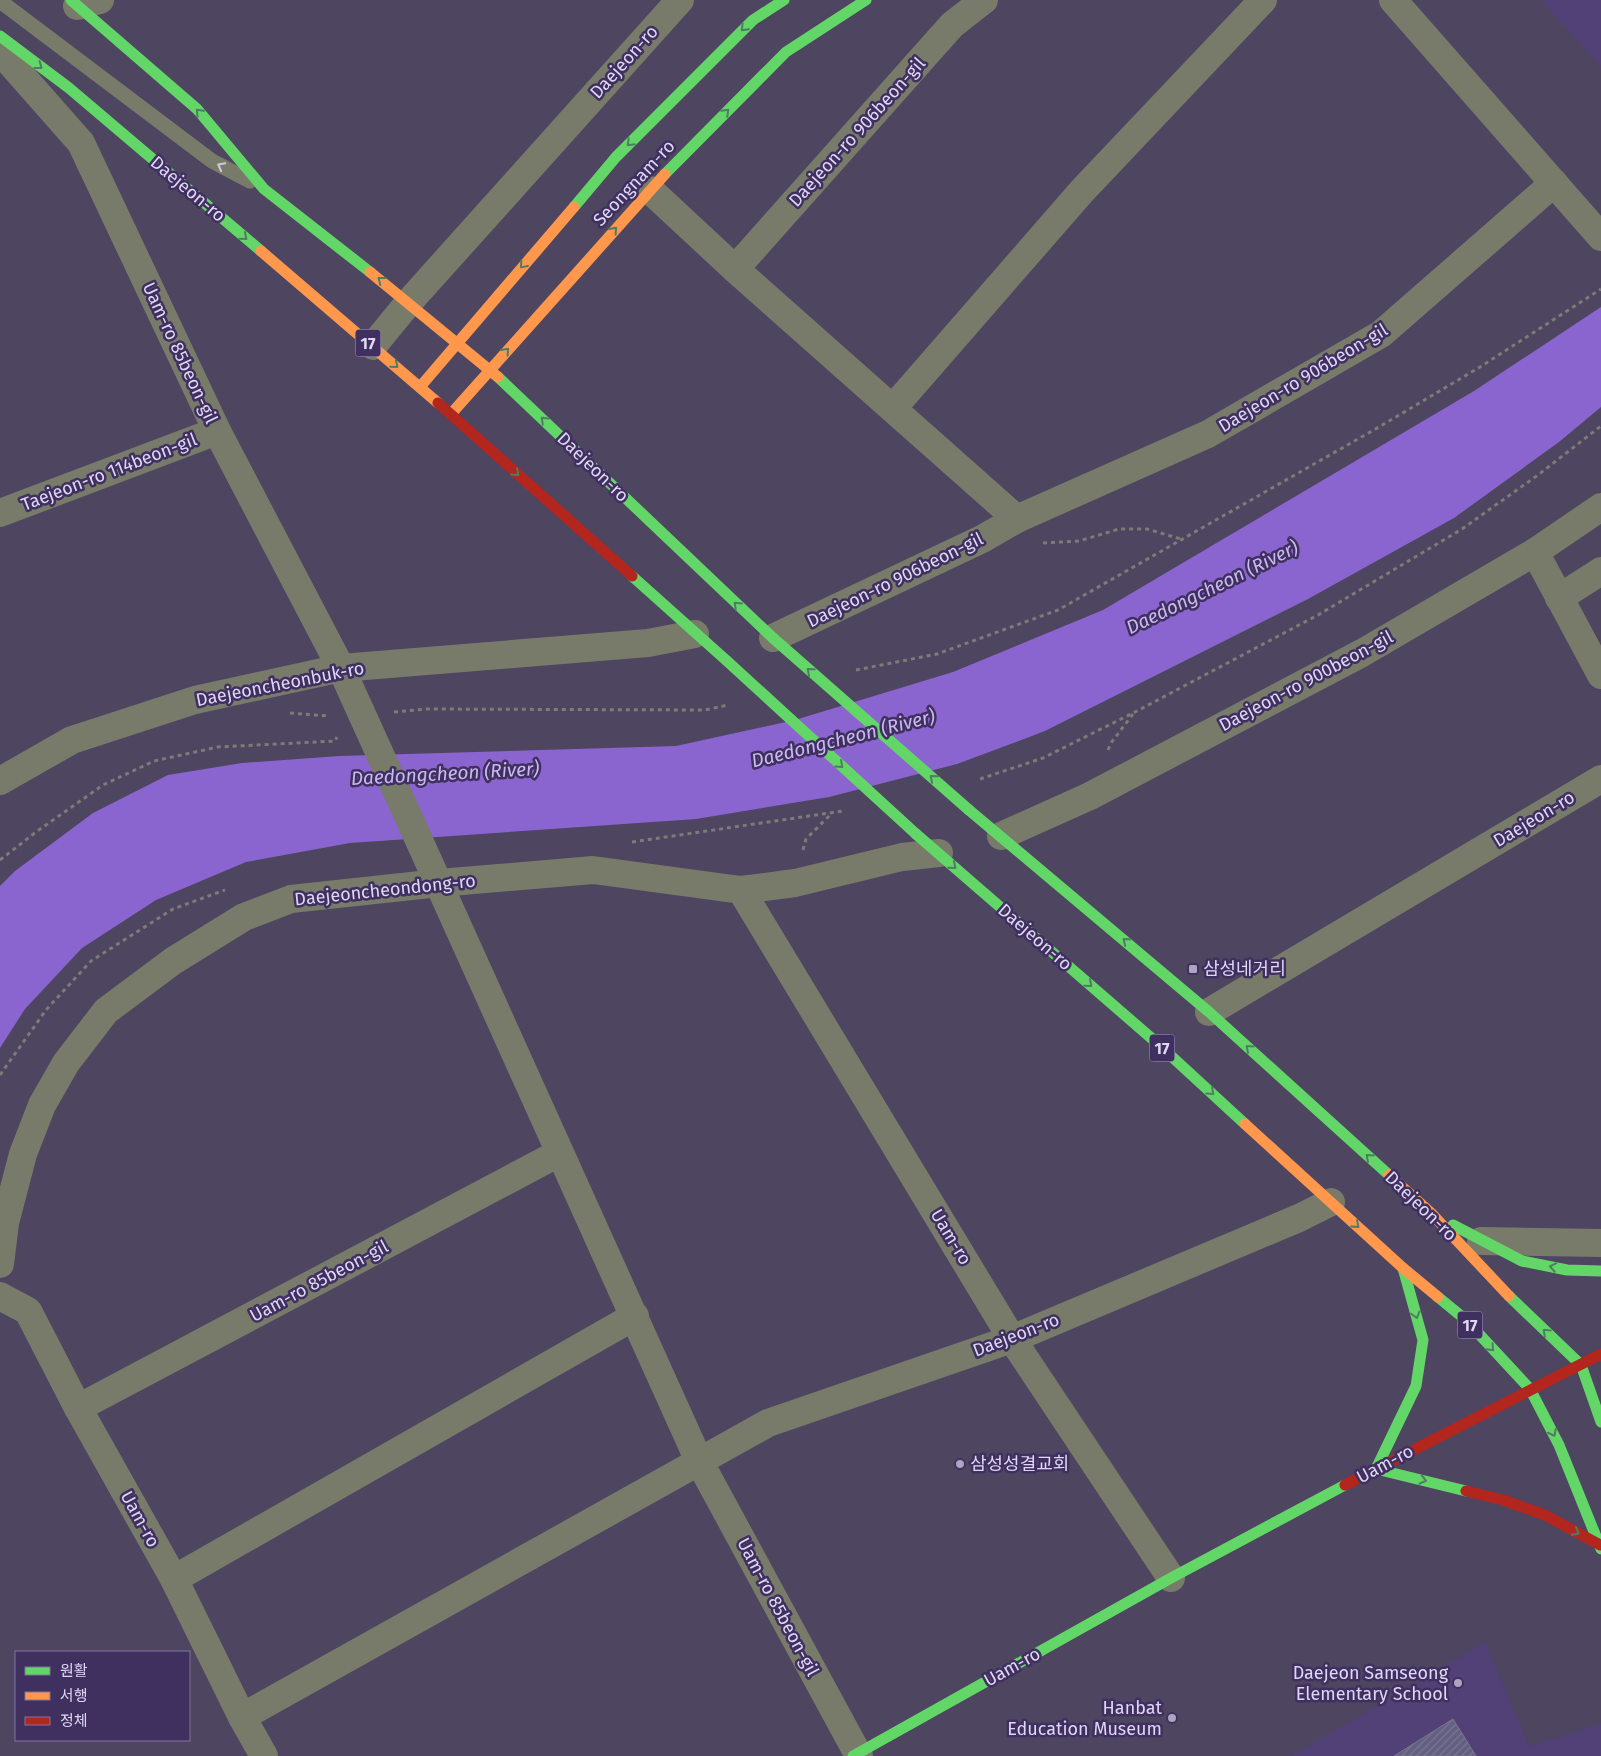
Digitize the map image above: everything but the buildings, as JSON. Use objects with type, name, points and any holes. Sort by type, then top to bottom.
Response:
[{"type":"main road","name":"Seongnam-ro","points":[[420,387],[616,157],[753,20],[784,0]]},
{"type":"main road","name":"Seongnam-ro","points":[[451,414],[650,190],[786,52],[866,0]]},
{"type":"main road","name":"Daejeon-ro","points":[[82,2],[197,109],[264,189],[490,368],[773,638],[969,810],[1209,1012],[1431,1213],[1512,1300],[1581,1365],[1601,1422]]},
{"type":"main road","name":"Daejeon-ro","points":[[0,36],[69,88],[451,414],[727,661],[916,834],[1157,1043],[1403,1268],[1466,1320],[1530,1390],[1559,1445],[1600,1547]]},
{"type":"main road","points":[[1431,1213],[1522,1261],[1567,1270],[1601,1271]]},
{"type":"main road","points":[[1403,1268],[1423,1340],[1416,1386],[1376,1469],[1503,1500],[1545,1516],[1600,1547]]},
{"type":"main road","name":"Uam-ro","points":[[856,1755],[1171,1578],[1376,1469],[1601,1354]]},
{"type":"street","name":"Daejeon-ro","points":[[373,346],[409,302],[680,0]]},
{"type":"street","name":"Daejeon-ro 906beon-gil","points":[[735,269],[952,25],[984,0]]},
{"type":"street","points":[[892,408],[1082,191],[1263,0]]},
{"type":"street","points":[[1393,0],[1601,237]]},
{"type":"street","name":"Uam-ro 85beon-gil","points":[[0,51],[80,143],[217,431],[341,668],[699,1461],[856,1755]]},
{"type":"street","name":"Daejeon-ro 906beon-gil","points":[[773,638],[982,539],[1017,519],[1208,434],[1381,334],[1554,183]]},
{"type":"street","points":[[650,190],[735,269],[1017,519]]},
{"type":"street","name":"Taejeon-ro 114beon-gil","points":[[0,513],[217,431]]},
{"type":"street","name":"Daejeon-ro 900beon-gil","points":[[1001,836],[1090,796],[1362,653],[1535,552],[1601,507]]},
{"type":"street","points":[[1535,552],[1601,675]]},
{"type":"street","points":[[1558,598],[1601,570]]},
{"type":"street","name":"Daejeoncheonbuk-ro","points":[[0,781],[72,740],[185,703],[341,668],[648,643],[695,634]]},
{"type":"street","name":"Daejeon-ro","points":[[1209,1012],[1601,779]]},
{"type":"street","name":"Daejeoncheondong-ro","points":[[0,1264],[5,1223],[23,1154],[42,1105],[66,1063],[106,1010],[172,962],[244,917],[291,898],[438,881],[593,870],[741,890],[795,884],[902,857],[939,853]]},
{"type":"street","name":"Uam-ro","points":[[741,890],[1012,1339],[1171,1578]]},
{"type":"street","name":"Uam-ro 85beon-gil","points":[[78,1408],[559,1153]]},
{"type":"street","name":"Daejeon-ro","points":[[699,1461],[768,1424],[1012,1339],[1299,1218],[1331,1202]]},
{"type":"street","points":[[1481,1241],[1601,1244]]},
{"type":"street","name":"Uam-ro","points":[[0,1296],[28,1312],[78,1408],[174,1579],[242,1717],[264,1756]]},
{"type":"street","points":[[174,1579],[635,1316]]},
{"type":"street","points":[[242,1717],[699,1461]]},
{"type":"lane","points":[[0,1],[212,161],[264,189]]},
{"type":"path","points":[[1033,543],[1079,541],[1119,529],[1147,529],[1182,539]]},
{"type":"shaded area","points":[[1541,0],[1601,0],[1601,67]]},
{"type":"shaded area","name":"Daejeon Samseong Elementary School","points":[[1485,1642],[1529,1746],[1601,1724],[1601,1756],[1291,1756]]},
{"type":"water","name":"Daedongcheon (River)","points":[[1601,307],[1601,407],[1559,442],[1454,518],[1308,599],[1045,731],[957,764],[829,797],[696,819],[350,843],[246,862],[156,900],[82,948],[25,1009],[0,1048],[0,886],[15,871],[93,813],[168,775],[242,763],[339,756],[676,746],[795,720],[953,672],[1103,610],[1474,391]]},
{"type":"traffic: fast","points":[[71,0],[197,109],[264,189],[370,272]]},
{"type":"traffic: fast","points":[[574,207],[616,157],[753,20],[784,0]]},
{"type":"traffic: fast","points":[[665,174],[786,52],[866,0]]},
{"type":"traffic: fast","points":[[0,36],[69,88],[261,251]]},
{"type":"traffic: fast","points":[[498,377],[773,638]]},
{"type":"traffic: fast","points":[[632,576],[727,661]]},
{"type":"traffic: fast","points":[[773,638],[969,810]]},
{"type":"traffic: fast","points":[[727,661],[916,834]]},
{"type":"traffic: fast","points":[[969,810],[1209,1012],[1389,1175]]},
{"type":"traffic: fast","points":[[916,834],[1157,1043],[1245,1124]]},
{"type":"traffic: fast","points":[[1453,1225],[1522,1261],[1567,1270],[1601,1271]]},
{"type":"traffic: fast","points":[[1403,1268],[1423,1340],[1416,1386],[1376,1469],[1466,1491]]},
{"type":"traffic: fast","points":[[1509,1296],[1581,1365],[1601,1422]]},
{"type":"traffic: fast","points":[[1438,1297],[1466,1320],[1530,1389],[1559,1445],[1601,1549]]},
{"type":"traffic: fast","points":[[853,1756],[1171,1578],[1345,1485]]},
{"type":"traffic: slow","points":[[451,414],[665,174]]},
{"type":"traffic: slow","points":[[420,387],[574,207]]},
{"type":"traffic: slow","points":[[261,251],[438,403]]},
{"type":"traffic: slow","points":[[370,272],[498,377]]},
{"type":"traffic: slow","points":[[1245,1124],[1403,1268],[1438,1297]]},
{"type":"traffic: slow","points":[[1389,1175],[1431,1213],[1509,1296]]},
{"type":"traffic: jam","points":[[438,403],[632,576]]},
{"type":"traffic: jam","points":[[1345,1485],[1601,1354]]},
{"type":"traffic: jam","points":[[1466,1491],[1503,1500],[1545,1515],[1600,1545]]},
{"type":"place","name":"삼성네거리","points":[[1193,969]]},
{"type":"place","name":"삼성성결교회","points":[[960,1464]]},
{"type":"place","name":"Daejeon Samseong Elementary School","points":[[1458,1683]]},
{"type":"place","name":"Hanbat Education Museum","points":[[1172,1718]]}]
